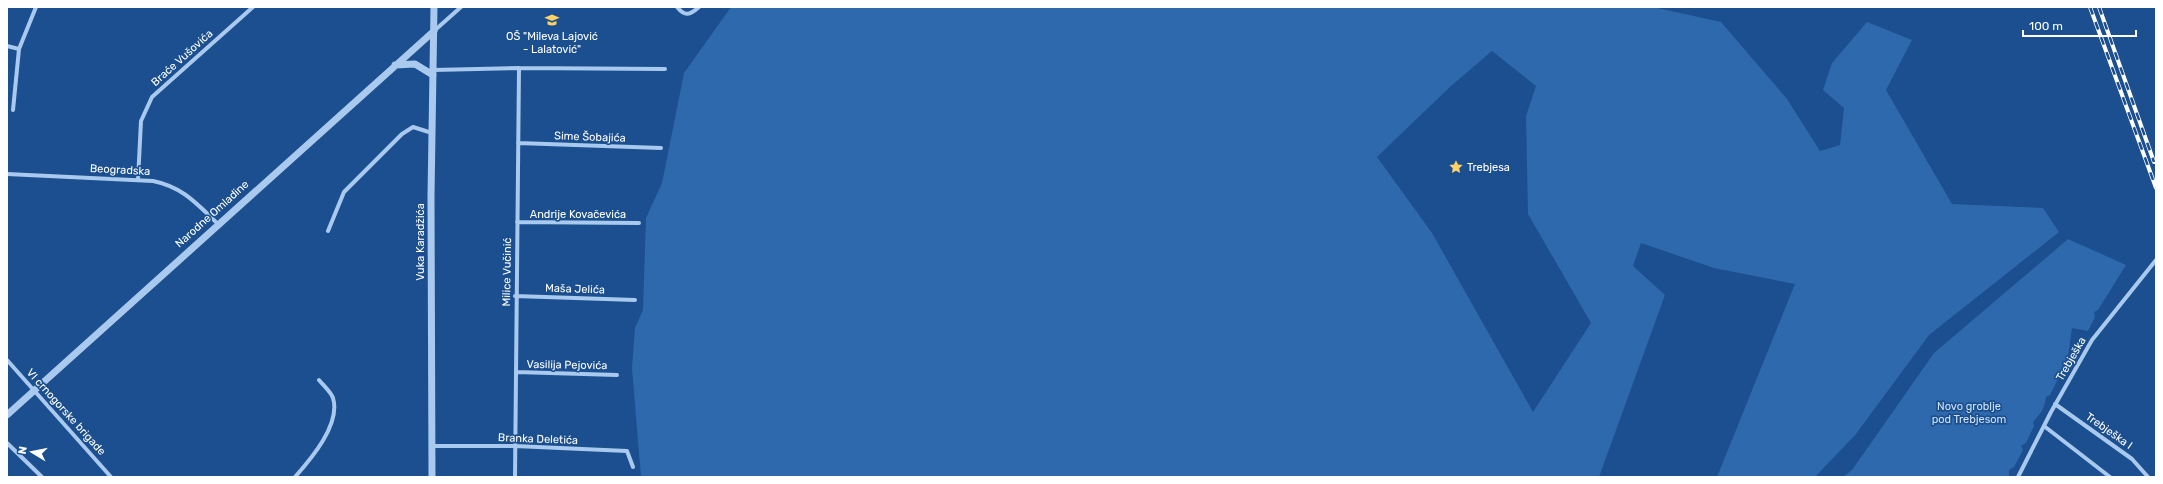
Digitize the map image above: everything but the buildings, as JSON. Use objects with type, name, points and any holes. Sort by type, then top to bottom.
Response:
[{"type":"street","points":[[13,110],[20,48],[36,7]]},
{"type":"street","name":"Braće Vušovića","points":[[138,180],[141,121],[152,97],[253,7]]},
{"type":"street","name":"Vuka Karadžića","points":[[432,477],[432,133],[434,7]]},
{"type":"street","points":[[434,31],[461,7]]},
{"type":"street","points":[[677,7],[682,14],[686,15],[691,14],[699,7]]},
{"type":"street","name":"Narodne Omladine","points":[[7,415],[434,31]]},
{"type":"street","points":[[7,46],[20,48]]},
{"type":"street","points":[[395,66],[415,64],[433,72],[519,68],[664,69]]},
{"type":"street","name":"Milice Vučinić","points":[[515,477],[515,296],[519,68]]},
{"type":"street","points":[[328,231],[344,192],[402,134],[413,127],[432,133]]},
{"type":"street","name":"Sime Šobajića","points":[[518,143],[661,148]]},
{"type":"street","name":"Beogradska","points":[[7,174],[138,180],[170,184],[187,194],[218,224]]},
{"type":"street","name":"Andrije Kovačevića","points":[[517,222],[639,223]]},
{"type":"street","name":"Trebješka","points":[[2018,477],[2055,404],[2092,340],[2156,260]]},
{"type":"street","name":"Maša Jelića","points":[[515,296],[634,300]]},
{"type":"street","name":"VI crnogorske brigade","points":[[7,360],[108,476]]},
{"type":"street","name":"Vasilija Pejovića","points":[[516,372],[617,375]]},
{"type":"street","points":[[295,477],[311,459],[328,432],[335,409],[332,397],[319,380]]},
{"type":"street","name":"Trebješka I","points":[[2055,404],[2132,459],[2148,477]]},
{"type":"street","points":[[2044,426],[2110,477]]},
{"type":"street","points":[[7,443],[42,477]]},
{"type":"street","name":"Branka Deletića","points":[[432,446],[515,446],[627,451],[632,467]]},
{"type":"green space","points":[[731,7],[1653,7],[1721,22],[1787,99],[1820,151],[1840,145],[1844,108],[1823,90],[1832,63],[1867,22],[1912,40],[1886,90],[1952,204],[2043,208],[2059,232],[1929,335],[1856,434],[1815,477],[1717,477],[1795,284],[1714,268],[1641,243],[1633,266],[1665,295],[1599,477],[641,477],[632,368],[635,328],[643,310],[646,218],[662,183],[684,73]],"holes":[[[1492,51],[1536,86],[1526,116],[1528,214],[1591,323],[1533,412],[1432,233],[1377,157],[1451,86]]]},
{"type":"green space","name":"Novo groblje pod Trebjesom","points":[[2068,239],[2126,265],[2098,310],[2094,312],[2095,317],[2088,331],[2072,328],[2067,364],[2063,371],[2058,373],[2059,377],[2050,395],[2046,397],[2042,411],[2033,422],[2034,426],[2026,443],[2021,446],[2023,450],[2014,467],[2009,470],[2009,477],[1843,477],[1852,470],[1934,353]]},
{"type":"railway","points":[[2090,7],[2156,188]]},
{"type":"railway","points":[[2099,7],[2154,162]]},
{"type":"place","name":"OŠ \"Mileva Lajović - Lalatović\"","points":[[552,20]]},
{"type":"place","name":"Trebjesa","points":[[1456,167]]}]
